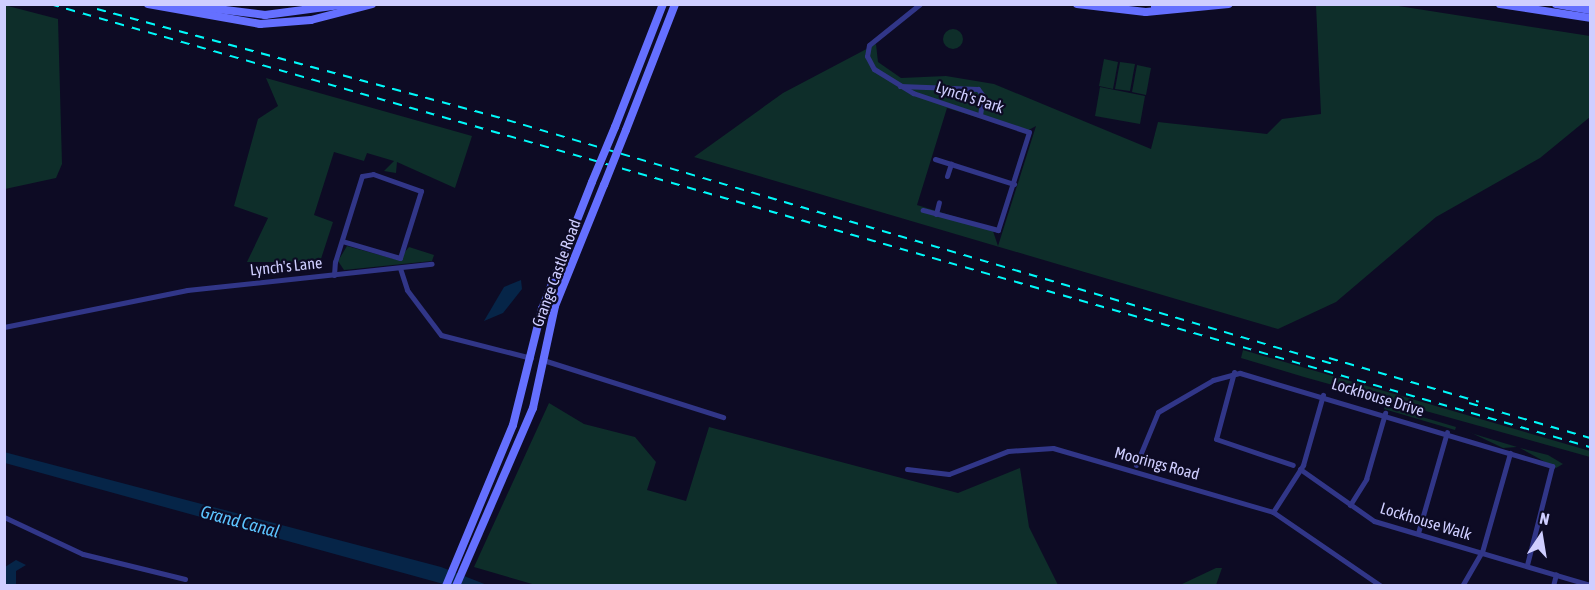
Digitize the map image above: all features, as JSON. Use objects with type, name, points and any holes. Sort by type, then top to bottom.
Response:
[{"type":"main road","points":[[148,4],[260,24],[303,22],[372,4]]},
{"type":"main road","points":[[177,4],[265,15],[349,4]]},
{"type":"main road","name":"Grange Castle Road","points":[[446,585],[513,425],[542,309],[663,4]]},
{"type":"main road","name":"Grange Castle Road","points":[[456,585],[531,412],[555,306],[675,4]]},
{"type":"main road","points":[[1077,4],[1146,12],[1229,4]]},
{"type":"main road","points":[[1105,4],[1175,4]]},
{"type":"main road","points":[[1500,4],[1590,18]]},
{"type":"main road","points":[[1556,4],[1590,10]]},
{"type":"street","name":"Lynch's Park","points":[[920,4],[866,50],[874,69],[898,86],[1029,132],[1014,184],[995,231],[922,210]]},
{"type":"street","points":[[898,86],[978,89],[983,96],[980,114]]},
{"type":"street","points":[[935,159],[1014,184]]},
{"type":"street","points":[[947,176],[951,164]]},
{"type":"street","points":[[334,275],[342,241],[365,173],[421,191],[400,258],[342,241]]},
{"type":"street","points":[[936,214],[939,202]]},
{"type":"street","name":"Lynch's Lane","points":[[4,327],[187,291],[432,264]]},
{"type":"street","points":[[400,268],[407,290],[441,335],[531,358]]},
{"type":"street","points":[[543,360],[723,417]]},
{"type":"street","points":[[1234,372],[1216,439],[1293,465]]},
{"type":"street","points":[[1136,465],[1158,412],[1234,372]]},
{"type":"street","name":"Lockhouse Drive","points":[[1234,372],[1385,413],[1553,468],[1527,565]]},
{"type":"street","points":[[1274,512],[1300,469],[1323,395]]},
{"type":"street","points":[[1350,505],[1366,479],[1385,413]]},
{"type":"street","points":[[1418,533],[1448,432]]},
{"type":"street","name":"Moorings Road","points":[[907,469],[949,474],[1008,451],[1053,448],[1274,512],[1381,585]]},
{"type":"street","points":[[1462,585],[1482,552],[1510,453]]},
{"type":"street","name":"Lockhouse Walk","points":[[1300,469],[1374,521],[1590,585]]},
{"type":"street","points":[[4,518],[83,554],[186,579]]},
{"type":"street","points":[[1553,585],[1556,574]]},
{"type":"green space","points":[[4,5],[58,19],[62,164],[56,178],[5,189]]},
{"type":"green space","points":[[1316,5],[1392,5],[1590,36],[1590,117],[1540,158],[1436,217],[1336,302],[1278,329],[694,157],[783,93],[876,44],[878,62],[901,78],[946,76],[994,84],[1151,149],[1158,122],[1267,134],[1282,119],[1321,114]],"holes":[[[947,108],[1025,132],[1036,126],[998,246],[992,228],[917,205]]]},
{"type":"green space","points":[[953,29],[960,32],[963,39],[960,46],[953,49],[946,46],[943,39],[946,32]]},
{"type":"green space","points":[[1104,59],[1118,62],[1113,89],[1099,86]]},
{"type":"green space","points":[[1120,62],[1135,64],[1130,91],[1115,89]]},
{"type":"green space","points":[[1137,65],[1151,68],[1146,95],[1132,92]]},
{"type":"green space","points":[[266,78],[472,136],[455,188],[397,162],[396,173],[384,171],[394,161],[367,153],[364,161],[334,152],[314,215],[333,222],[320,262],[247,262],[268,218],[234,206],[258,119],[278,106]]},
{"type":"green space","points":[[1100,87],[1145,96],[1140,124],[1095,116]]},
{"type":"green space","points":[[347,246],[398,260],[409,247],[434,255],[432,261],[344,270],[338,261]]},
{"type":"green space","points":[[1243,350],[1590,451],[1590,457],[1241,358]]},
{"type":"green space","points":[[549,403],[584,424],[635,437],[656,462],[647,490],[686,501],[709,427],[958,493],[1020,468],[1029,527],[1058,585],[539,586],[474,567]]},
{"type":"green space","points":[[1385,406],[1456,427],[1455,430],[1384,409]]},
{"type":"green space","points":[[1459,427],[1474,434],[1517,447],[1503,448]]},
{"type":"green space","points":[[1520,448],[1548,455],[1563,464],[1556,468]]},
{"type":"green space","points":[[1216,568],[1222,568],[1216,585],[1180,585]]},
{"type":"water","points":[[521,280],[522,289],[503,313],[484,321],[504,287]]},
{"type":"water","name":"Grand Canal","points":[[4,452],[441,567],[487,585],[447,585],[5,463]]},
{"type":"water","points":[[16,560],[26,565],[16,571],[16,585],[5,585],[5,567]]},
{"type":"railway","points":[[50,4],[1590,447]]},
{"type":"railway","points":[[97,9],[507,120],[1336,365]]},
{"type":"railway","points":[[1329,358],[1479,402]]},
{"type":"railway","points":[[1469,403],[1590,438]]}]
